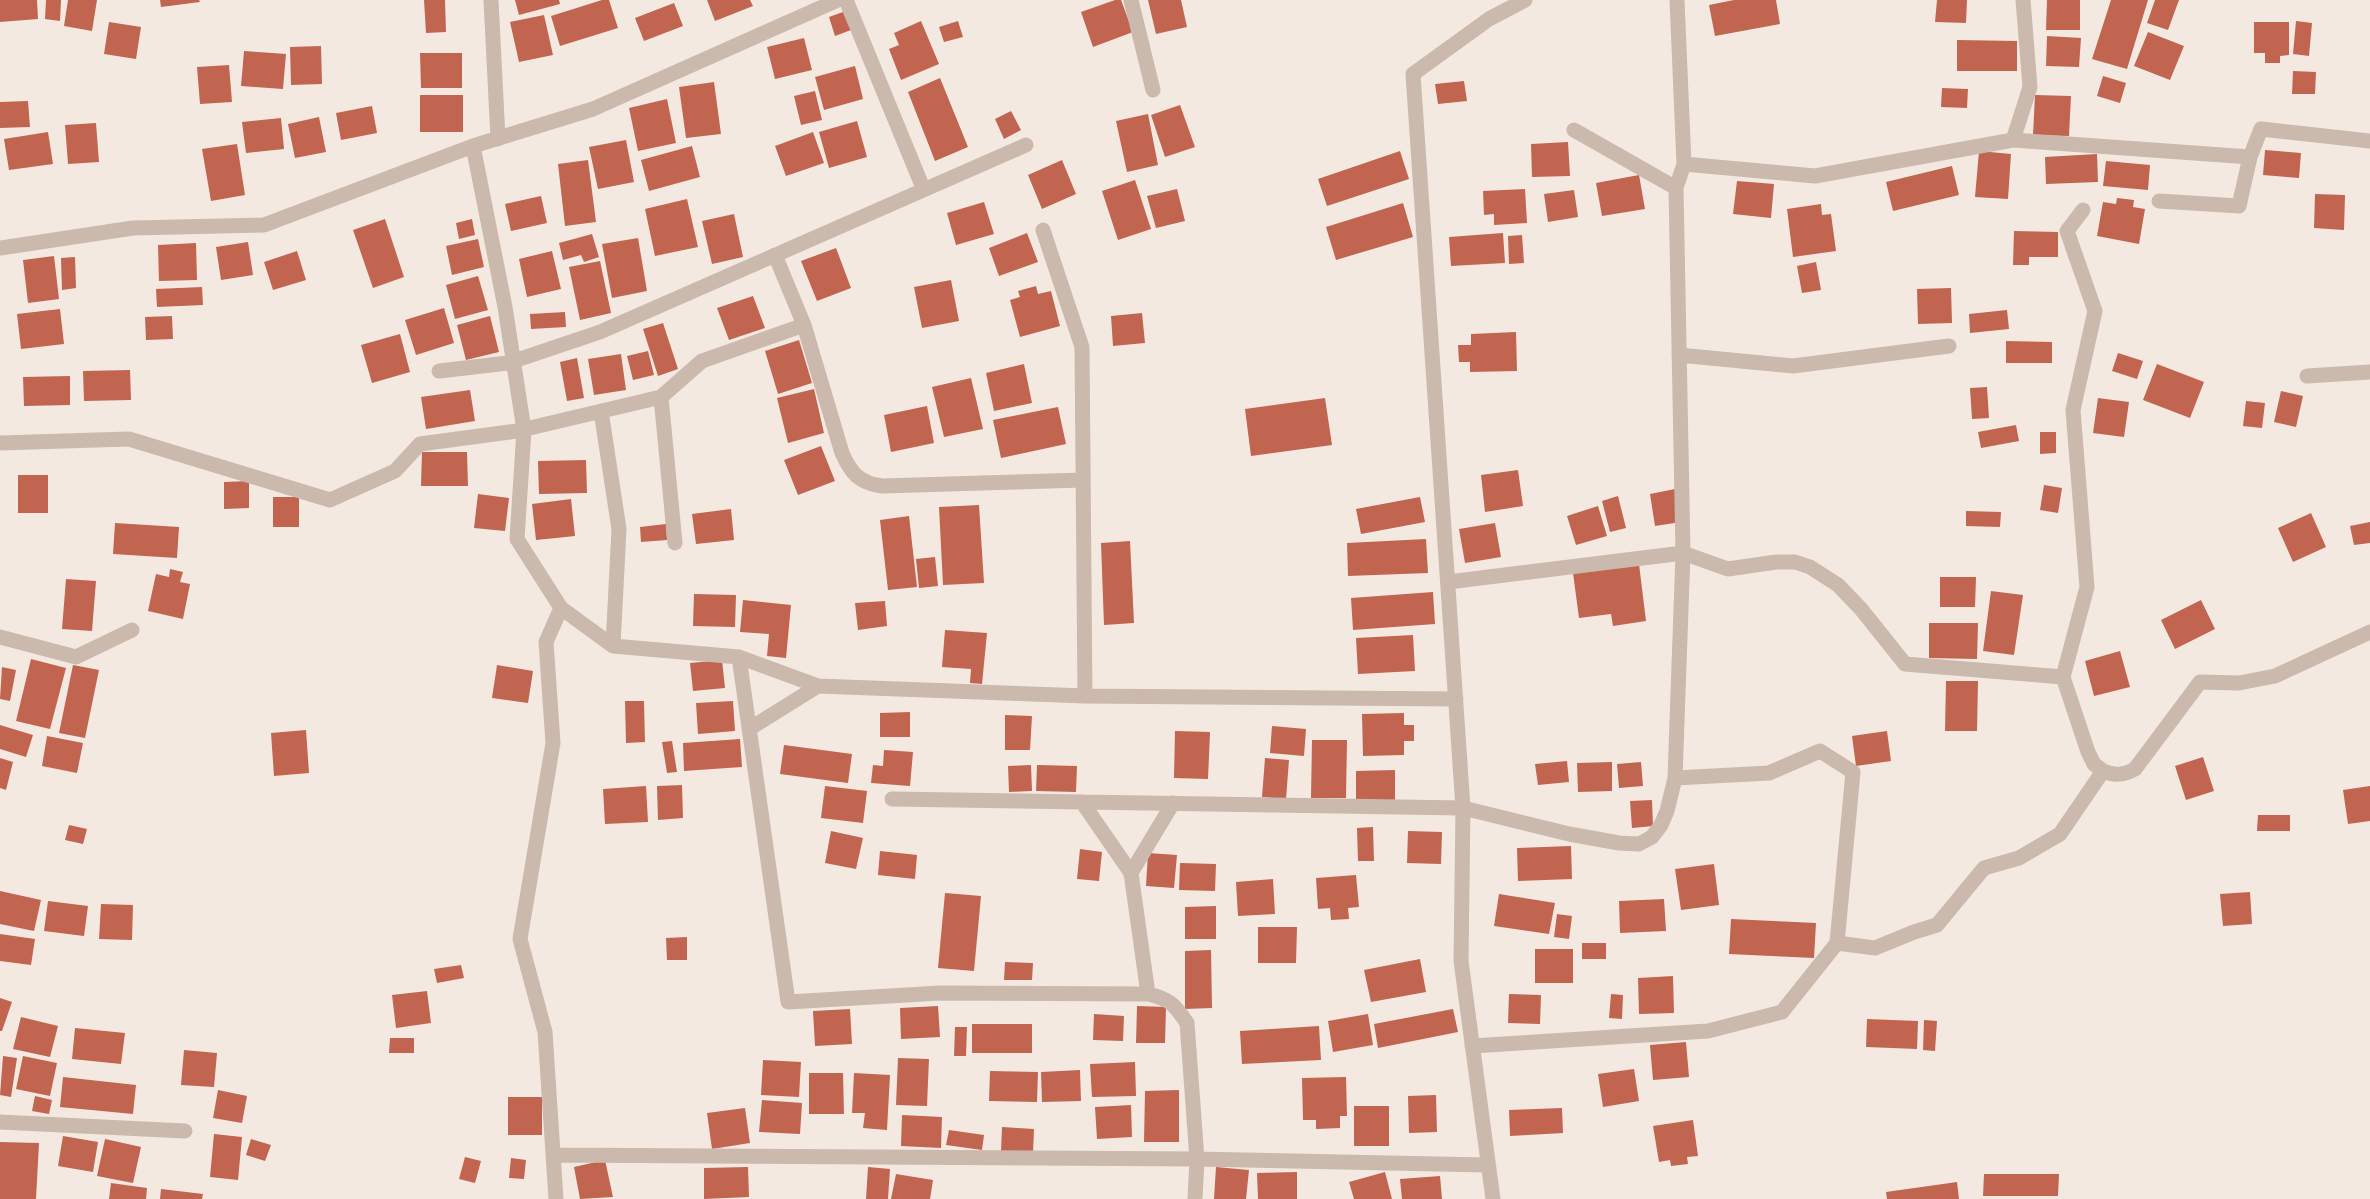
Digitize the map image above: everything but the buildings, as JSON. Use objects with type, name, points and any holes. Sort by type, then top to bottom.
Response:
[{"type":"street","points":[[491,0],[498,139]]},
{"type":"street","points":[[0,248],[133,228],[264,225],[473,146],[593,109],[838,0]]},
{"type":"street","points":[[846,0],[923,188]]},
{"type":"street","points":[[1131,0],[1153,90]]},
{"type":"street","points":[[1493,1199],[1461,961],[1463,808],[1413,74],[1489,19],[1525,0]]},
{"type":"street","points":[[892,799],[1463,808],[1569,834],[1619,843],[1639,844],[1652,837],[1667,811],[1675,778],[1683,553],[1676,188],[1684,164],[1677,0]]},
{"type":"street","points":[[2013,140],[2030,87],[2023,0]]},
{"type":"street","points":[[2159,201],[2239,206],[2250,157],[2261,129],[2370,141]]},
{"type":"street","points":[[1574,130],[1676,188]]},
{"type":"street","points":[[1684,164],[1815,176],[2013,140],[2250,157]]},
{"type":"street","points":[[439,371],[513,361],[600,332],[923,188],[1026,145]]},
{"type":"street","points":[[473,146],[524,430],[517,539],[561,608],[613,646],[739,657],[818,686],[1084,696],[1456,699]]},
{"type":"street","points":[[2082,210],[2067,231],[2095,311],[2073,410],[2087,587],[2063,677],[2094,764],[2112,775],[2126,774],[2135,769],[2200,682],[2239,683],[2275,676],[2370,632]]},
{"type":"street","points":[[1043,230],[1082,347],[1084,696]]},
{"type":"street","points":[[775,255],[804,325],[842,453],[849,469],[860,481],[882,486],[1083,480]]},
{"type":"street","points":[[0,443],[129,439],[330,500],[395,471],[420,444],[524,430],[661,397],[702,361],[804,325]]},
{"type":"street","points":[[1679,355],[1793,366],[1950,346]]},
{"type":"street","points":[[2307,376],[2370,372]]},
{"type":"street","points":[[661,397],[675,543]]},
{"type":"street","points":[[601,411],[619,529],[613,646]]},
{"type":"street","points":[[1448,582],[1683,553],[1728,569],[1776,562],[1795,562],[1810,567],[1838,585],[1905,664],[2063,677]]},
{"type":"street","points":[[556,1199],[545,1032],[520,939],[553,743],[546,642],[561,608]]},
{"type":"street","points":[[0,636],[76,657],[132,630]]},
{"type":"street","points":[[739,657],[788,1002],[940,993],[1148,994],[1163,997],[1176,1006],[1187,1023],[1197,1158],[1195,1199]]},
{"type":"street","points":[[749,729],[818,686]]},
{"type":"street","points":[[1472,1046],[1708,1031],[1782,1012],[1838,943],[1853,772],[1820,751],[1769,773],[1675,778]]},
{"type":"street","points":[[1838,943],[1875,948],[1937,925],[1984,868],[2019,858],[2060,834],[2103,771]]},
{"type":"street","points":[[1082,802],[1131,873],[1148,994]]},
{"type":"street","points":[[1131,873],[1173,803]]},
{"type":"street","points":[[0,1122],[185,1131]]},
{"type":"street","points":[[554,1155],[1197,1158],[1487,1165]]}]
